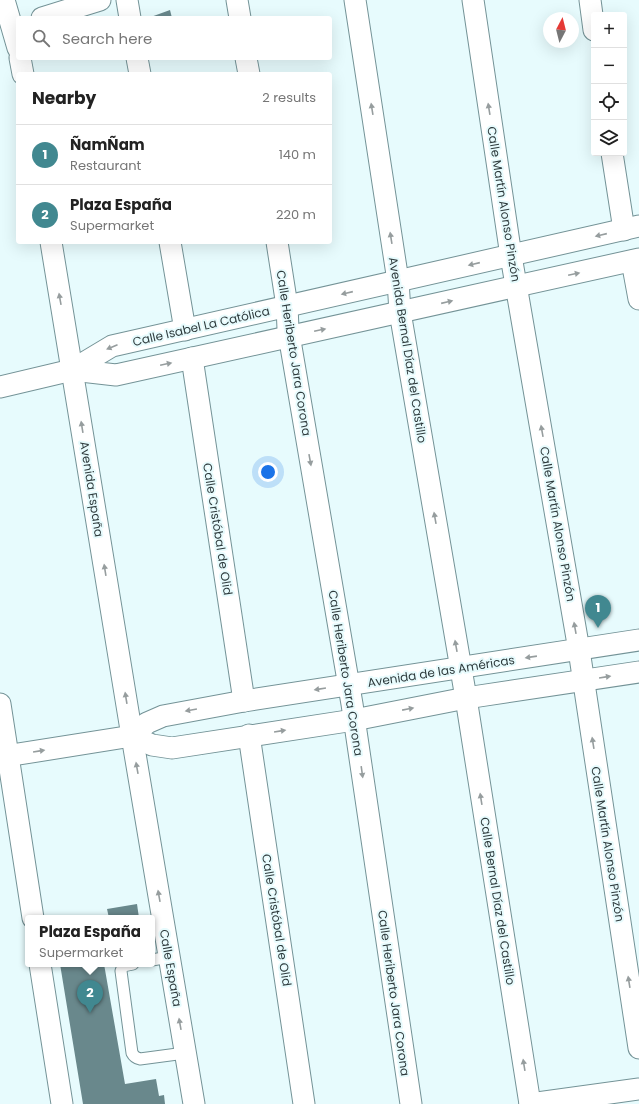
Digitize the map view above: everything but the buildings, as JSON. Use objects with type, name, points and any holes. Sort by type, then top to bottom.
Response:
[{"type":"street","points":[[4,0],[10,28],[16,43]]},
{"type":"street","points":[[48,16],[100,0]]},
{"type":"street","points":[[127,0],[130,16]]},
{"type":"street","points":[[237,0],[240,16]]},
{"type":"street","name":"Avenida Bernal Díaz del Castillo","points":[[355,0],[398,281],[400,312],[466,698]]},
{"type":"street","name":"Calle Martín Alonso Pinzón","points":[[473,0],[512,256],[579,650],[639,1048]]},
{"type":"street","points":[[590,0],[592,12]]},
{"type":"street","points":[[20,60],[23,72]]},
{"type":"street","points":[[137,60],[140,72]]},
{"type":"street","points":[[246,60],[249,72]]},
{"type":"street","points":[[613,156],[631,228]]},
{"type":"street","name":"Calle Isabel La Católica","points":[[0,387],[72,370],[112,346],[631,228]]},
{"type":"street","name":"Avenida España","points":[[51,244],[132,736]]},
{"type":"street","points":[[170,244],[185,330]]},
{"type":"street","name":"Calle Heriberto Jara Corona","points":[[277,244],[287,306],[289,337],[354,720],[410,1104]]},
{"type":"street","points":[[636,260],[639,299]]},
{"type":"street","name":"Calle Isabel La Católica","points":[[72,370],[116,374],[636,260]]},
{"type":"street","name":"Calle Cristóbal de Olid","points":[[192,358],[244,701]]},
{"type":"street","name":"Avenida de las Américas","points":[[132,736],[146,723],[163,716],[244,701],[639,640]]},
{"type":"street","points":[[4,756],[132,736],[152,745],[172,748],[354,720],[466,698],[639,672]]},
{"type":"street","name":"Calle Bernal Díaz del Castillo","points":[[466,698],[530,1104]]},
{"type":"street","points":[[0,704],[4,756],[32,915]]},
{"type":"street","name":"Calle Cristóbal de Olid","points":[[249,735],[304,1104]]},
{"type":"street","name":"Calle España","points":[[132,736],[154,915]]},
{"type":"street","name":"Calle España","points":[[155,919],[160,959],[185,1053],[194,1104]]},
{"type":"street","points":[[40,967],[62,1104]]},
{"type":"street","points":[[530,1104],[616,1099],[639,1089]]},
{"type":"lane","points":[[123,967],[121,971],[133,1057],[140,1058],[185,1053]]},
{"type":"place","name":"ÑamÑam","points":[[598,628]]},
{"type":"place","name":"Plaza España","points":[[90,1013]]}]
